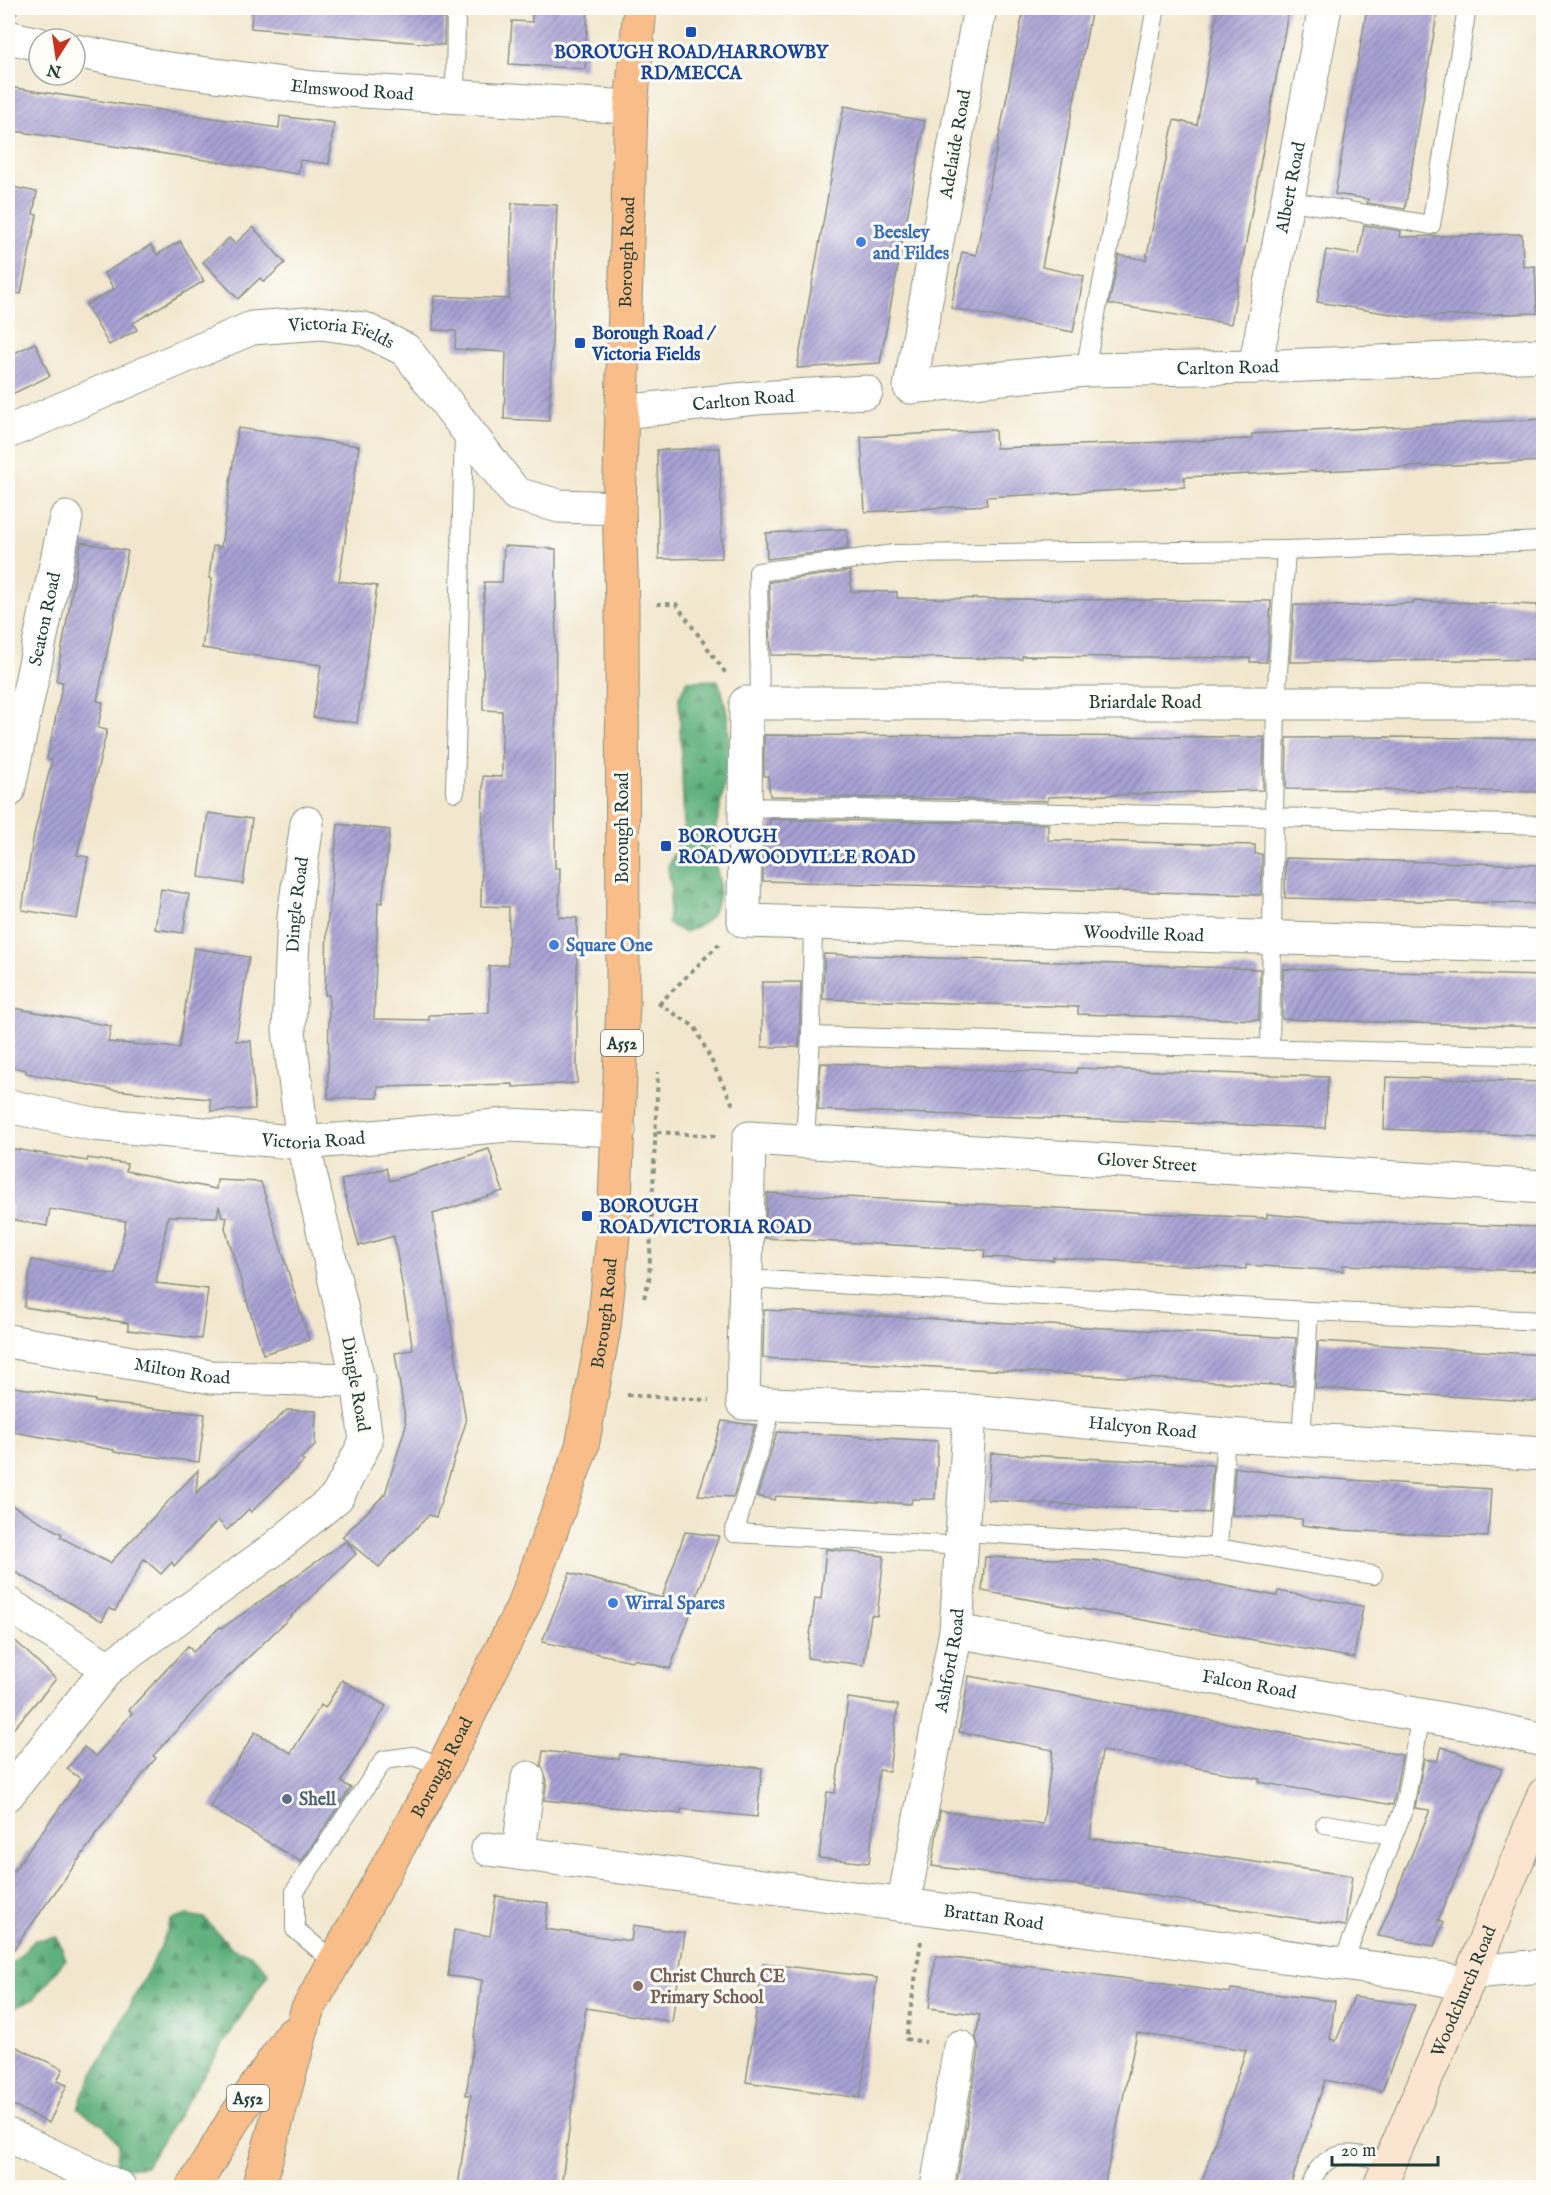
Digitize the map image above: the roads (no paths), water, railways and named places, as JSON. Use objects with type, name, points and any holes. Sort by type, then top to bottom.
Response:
[{"type":"highway","name":"Borough Road","points":[[258,2187],[307,2011],[443,1767],[525,1602],[582,1446],[592,1392],[605,1316],[619,1130],[623,1003],[622,604],[619,508],[632,107],[640,8]]},
{"type":"highway","name":"A552","points":[[194,2187],[234,2119],[307,2011]]},
{"type":"street","name":"Adelaide Road","points":[[910,387],[980,8]]},
{"type":"street","name":"Albert Road","points":[[1255,367],[1325,8]]},
{"type":"street","points":[[8,37],[27,41]]},
{"type":"street","name":"Elmswood Road","points":[[87,53],[162,68],[313,88],[632,107]]},
{"type":"street","name":"Victoria Fields","points":[[8,432],[252,328],[321,323],[364,329],[406,350],[516,494],[559,506],[619,508]]},
{"type":"street","name":"Carlton Road","points":[[910,387],[1085,370],[1255,367],[1544,355]]},
{"type":"street","name":"Carlton Road","points":[[621,412],[756,398],[866,392]]},
{"type":"street","name":"Seaton Road","points":[[8,791],[66,518]]},
{"type":"street","points":[[745,807],[753,703]]},
{"type":"street","name":"Briardale Road","points":[[753,703],[1544,703]]},
{"type":"street","name":"Woodville Road","points":[[745,807],[744,921],[1544,946]]},
{"type":"street","name":"Dingle Road","points":[[8,1794],[108,1668],[271,1551],[337,1497],[366,1441],[358,1380],[303,1143],[289,1030],[294,916],[307,823]]},
{"type":"street","name":"Victoria Road","points":[[8,1106],[93,1124],[303,1143],[508,1125],[619,1130]]},
{"type":"street","name":"Glover Street","points":[[746,1279],[749,1138],[1544,1187]]},
{"type":"street","points":[[746,1279],[758,1404]]},
{"type":"street","name":"Milton Road","points":[[8,1341],[211,1377],[358,1380]]},
{"type":"street","name":"Halcyon Road","points":[[758,1404],[970,1411],[1226,1435],[1544,1454]]},
{"type":"street","name":"Ashford Road","points":[[914,1907],[956,1631],[964,1539],[970,1411]]},
{"type":"street","points":[[8,1604],[108,1668]]},
{"type":"street","name":"Falcon Road","points":[[956,1631],[1421,1715],[1544,1740]]},
{"type":"street","name":"Brattan Road","points":[[528,1778],[503,1851],[1342,1965],[1470,1978],[1544,1966]]},
{"type":"street","name":"Woodchurch Road","points":[[1384,2175],[1470,1978],[1544,1794]]},
{"type":"street","points":[[937,2187],[960,2047]]},
{"type":"street","points":[[8,2135],[120,2187]]},
{"type":"lane","points":[[455,98],[456,8]]},
{"type":"lane","points":[[1085,370],[1156,8]]},
{"type":"lane","points":[[1286,200],[1431,225],[1467,8]]},
{"type":"lane","points":[[455,792],[464,425]]},
{"type":"lane","points":[[753,703],[758,572],[894,554],[1286,550],[1544,541]]},
{"type":"lane","points":[[1270,1047],[1276,702],[1286,550]]},
{"type":"lane","points":[[745,807],[1274,817],[1544,825]]},
{"type":"lane","points":[[805,1141],[811,1036],[813,923]]},
{"type":"lane","points":[[811,1036],[1544,1056]]},
{"type":"lane","points":[[746,1279],[1309,1311],[1544,1321]]},
{"type":"lane","points":[[1301,1440],[1309,1311]]},
{"type":"lane","points":[[758,1404],[734,1533],[1218,1548],[1373,1575]]},
{"type":"lane","points":[[1218,1548],[1226,1435]]},
{"type":"lane","points":[[1342,1965],[1404,1808],[1421,1715]]},
{"type":"lane","points":[[333,1962],[295,1929],[295,1891],[384,1760],[413,1756],[443,1767]]},
{"type":"lane","points":[[1325,1824],[1394,1835]]},
{"type":"lane","points":[[1308,2187],[1315,2170],[1337,2155],[1353,2153],[1384,2175]]},
{"type":"place","name":"BOROUGH ROAD/HARROWBY RD/MECCA","points":[[691,32]]},
{"type":"place","name":"Beesley and Fildes","points":[[861,242]]},
{"type":"place","name":"Borough Road / Victoria Fields","points":[[580,343]]},
{"type":"place","name":"BOROUGH ROAD/WOODVILLE ROAD","points":[[666,846]]},
{"type":"place","name":"Square One","points":[[554,945]]},
{"type":"place","name":"BOROUGH ROAD/VICTORIA ROAD","points":[[587,1216]]},
{"type":"place","name":"Wirral Spares","points":[[613,1603]]},
{"type":"place","name":"Shell","points":[[287,1799]]},
{"type":"place","name":"Christ Church CE Primary School","points":[[638,1986]]}]
